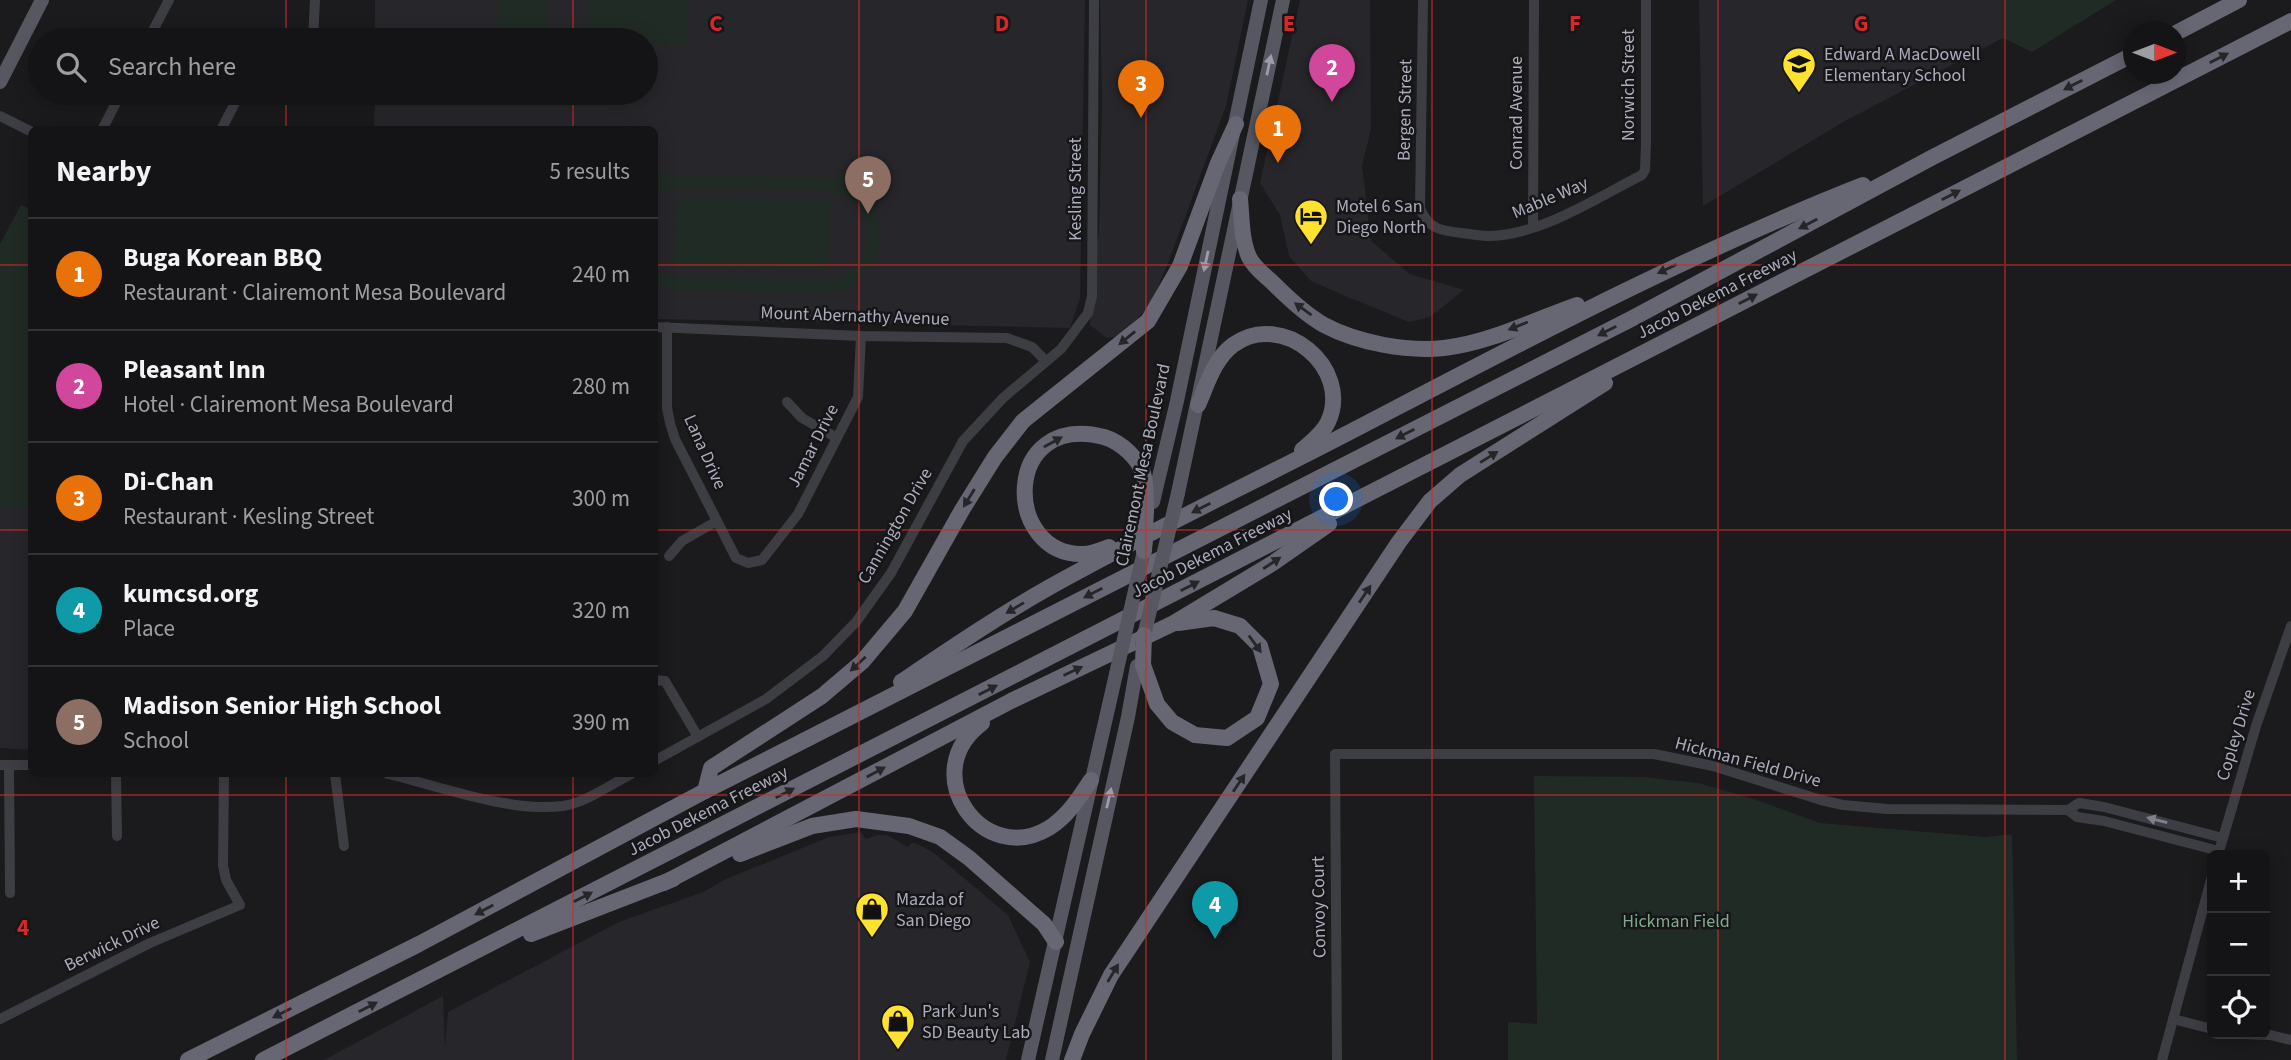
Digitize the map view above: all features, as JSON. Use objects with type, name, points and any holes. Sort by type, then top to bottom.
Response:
[{"type":"highway","points":[[2186,27],[2239,0]]},
{"type":"highway","name":"Jacob Dekema Freeway","points":[[263,1060],[2291,21]]},
{"type":"highway","name":"Jacob Dekema Freeway","points":[[188,1060],[419,944],[705,791],[1631,319],[1933,157],[2123,59]]},
{"type":"highway","points":[[705,791],[711,768],[822,696],[862,662],[905,611],[961,510],[995,457],[1023,421],[1148,321],[1180,266],[1218,163],[1236,124]]},
{"type":"highway","points":[[842,722],[974,632],[1047,588],[1141,545],[1262,477],[1629,287],[1749,231],[1933,157]]},
{"type":"highway","points":[[1240,199],[1243,240],[1252,262],[1289,299],[1324,325],[1361,339],[1399,346],[1442,348],[1482,341],[1524,323],[1629,287]]},
{"type":"highway","points":[[1072,1060],[1111,975],[1399,542],[1430,501],[1460,475],[1688,330]]},
{"type":"highway","points":[[1198,405],[1218,362],[1233,345],[1245,339],[1259,334],[1287,336],[1311,352],[1327,375],[1332,390],[1332,408],[1327,423],[1304,449],[1262,477]]},
{"type":"highway","points":[[1071,434],[1093,434],[1110,439],[1127,449],[1144,474],[1150,506],[1141,545],[1084,554],[1063,551],[1041,537],[1031,523],[1024,505],[1028,466],[1038,451],[1053,439],[1071,434]]},
{"type":"highway","points":[[664,883],[1011,701],[1172,624],[1273,563],[1378,489]]},
{"type":"highway","points":[[1144,635],[1140,665],[1157,704],[1172,722],[1195,735],[1227,738],[1257,718],[1271,684],[1260,646],[1240,626],[1214,618],[1172,624]]},
{"type":"highway","points":[[1011,701],[971,732],[953,768],[957,795],[974,820],[1003,835],[1038,833],[1061,819],[1091,780]]},
{"type":"highway","points":[[457,962],[812,826],[856,819],[909,826],[940,837],[969,858],[1044,924],[1056,942]]},
{"type":"main road","points":[[0,82],[42,0]]},
{"type":"main road","name":"Clairemont Mesa Boulevard","points":[[1150,506],[1236,124],[1261,0]]},
{"type":"main road","points":[[1144,635],[1198,405],[1283,0]]},
{"type":"main road","name":"Clairemont Mesa Boulevard","points":[[1028,1060],[1116,674],[1141,545]]},
{"type":"main road","points":[[1052,1060],[1140,665]]},
{"type":"street","points":[[154,28],[169,0]]},
{"type":"street","points":[[314,28],[315,0]]},
{"type":"street","name":"Kesling Street","points":[[1046,361],[1078,330],[1088,313],[1092,296],[1094,0]]},
{"type":"street","name":"Bergen Street","points":[[1423,0],[1420,208],[1424,220]]},
{"type":"street","name":"Conrad Avenue","points":[[1533,226],[1534,0]]},
{"type":"street","name":"Norwich Street","points":[[1645,170],[1646,0]]},
{"type":"street","points":[[104,126],[115,105]]},
{"type":"street","points":[[222,126],[234,105]]},
{"type":"street","points":[[0,116],[28,130]]},
{"type":"street","name":"Mable Way","points":[[1424,220],[1429,225],[1448,232],[1489,236],[1519,232],[1554,219],[1645,170]]},
{"type":"street","name":"Mount Abernathy Avenue","points":[[658,327],[1007,338],[1032,347],[1046,361]]},
{"type":"street","name":"Lana Drive","points":[[667,327],[667,408],[675,439],[736,558],[748,563],[762,560]]},
{"type":"street","name":"Jamar Drive","points":[[762,560],[798,514],[858,397],[862,335]]},
{"type":"street","name":"Cannington Drive","points":[[658,759],[766,699],[822,656],[856,622],[891,573],[963,441],[1003,398],[1046,361]]},
{"type":"street","points":[[787,402],[802,418],[837,438]]},
{"type":"street","points":[[669,556],[682,541],[717,521]]},
{"type":"street","name":"Copley Drive","points":[[2219,850],[2256,726],[2291,626]]},
{"type":"street","points":[[658,680],[665,681],[698,737]]},
{"type":"street","name":"Hickman Field Drive","points":[[1335,754],[1654,754],[1713,766],[1843,805],[1888,809],[2068,810],[2079,803],[2223,838]]},
{"type":"street","name":"Convoy Court","points":[[1335,754],[1338,1060]]},
{"type":"street","points":[[10,893],[5,765],[28,765]]},
{"type":"street","points":[[116,777],[117,836]]},
{"type":"street","name":"Berwick Drive","points":[[0,1020],[150,943],[240,905],[226,880],[223,865],[224,777]]},
{"type":"street","points":[[335,777],[344,846]]},
{"type":"street","points":[[400,777],[518,806],[562,806],[583,800],[625,777]]},
{"type":"street","name":"Hickman Field Drive","points":[[2068,810],[2077,817],[2104,821],[2207,850]]},
{"type":"street","points":[[2162,1060],[2207,894]]},
{"type":"street","points":[[2173,1018],[2207,1028]]},
{"type":"street","points":[[2270,1035],[2291,1040]]},
{"type":"shaded area","points":[[375,0],[1085,0],[1080,298],[1070,328],[658,319],[658,126],[374,126],[375,105],[658,105],[658,28],[375,28]]},
{"type":"shaded area","points":[[1100,0],[1248,0],[1226,106],[1168,263],[1150,305],[1121,336],[1107,338],[1090,325],[1092,276],[1099,231],[1102,101]]},
{"type":"shaded area","points":[[1300,0],[1370,0],[1371,129],[1362,166],[1371,241],[1410,274],[1464,290],[1430,317],[1409,322],[1350,298],[1311,281],[1289,256],[1280,215],[1260,183]]},
{"type":"shaded area","name":"Edward A MacDowell Elementary School","points":[[1699,0],[2004,0],[2003,38],[1845,121],[1703,206]]},
{"type":"shaded area","points":[[0,507],[28,507],[28,750],[0,748]]},
{"type":"shaded area","points":[[861,832],[866,839],[888,835],[907,847],[913,842],[933,852],[1008,915],[1030,962],[1006,1060],[324,1060],[443,996],[445,1047],[448,1012],[619,922],[703,892],[724,880],[829,837]]},
{"type":"green space","points":[[498,0],[548,0],[547,28],[498,28]]},
{"type":"green space","points":[[589,0],[689,0],[688,46],[658,46],[658,28],[588,28]]},
{"type":"green space","points":[[2004,0],[2116,0],[2032,52],[2003,38]]},
{"type":"green space","points":[[658,174],[863,178],[862,193],[873,207],[879,222],[879,253],[862,279],[831,294],[680,291],[658,286],[658,271],[680,278],[822,281],[841,276],[856,266],[864,252],[867,237],[865,221],[857,207],[843,196],[824,191],[668,190],[658,195]]},
{"type":"green space","points":[[675,198],[830,201],[829,271],[674,268]]},
{"type":"green space","points":[[21,205],[28,208],[28,507],[0,507],[0,244]]},
{"type":"green space","name":"Hickman Field","points":[[1534,776],[1643,777],[1698,783],[1754,799],[1820,823],[1986,837],[2012,834],[2017,1060],[1508,1060],[1508,1022],[1537,1024]]},
{"type":"place","name":"Edward A MacDowell Elementary School","points":[[1799,94]]},
{"type":"place","name":"Pleasant Inn","points":[[1332,102]]},
{"type":"place","name":"Di-Chan","points":[[1141,118]]},
{"type":"place","name":"Buga Korean BBQ","points":[[1278,163]]},
{"type":"place","name":"Madison Senior High School","points":[[868,214]]},
{"type":"place","name":"Motel 6 San Diego North","points":[[1311,246]]},
{"type":"place","name":"Mazda of San Diego","points":[[872,939]]},
{"type":"place","name":"kumcsd.org","points":[[1215,939]]},
{"type":"place","name":"Park Jun's SD Beauty Lab","points":[[898,1051]]}]
